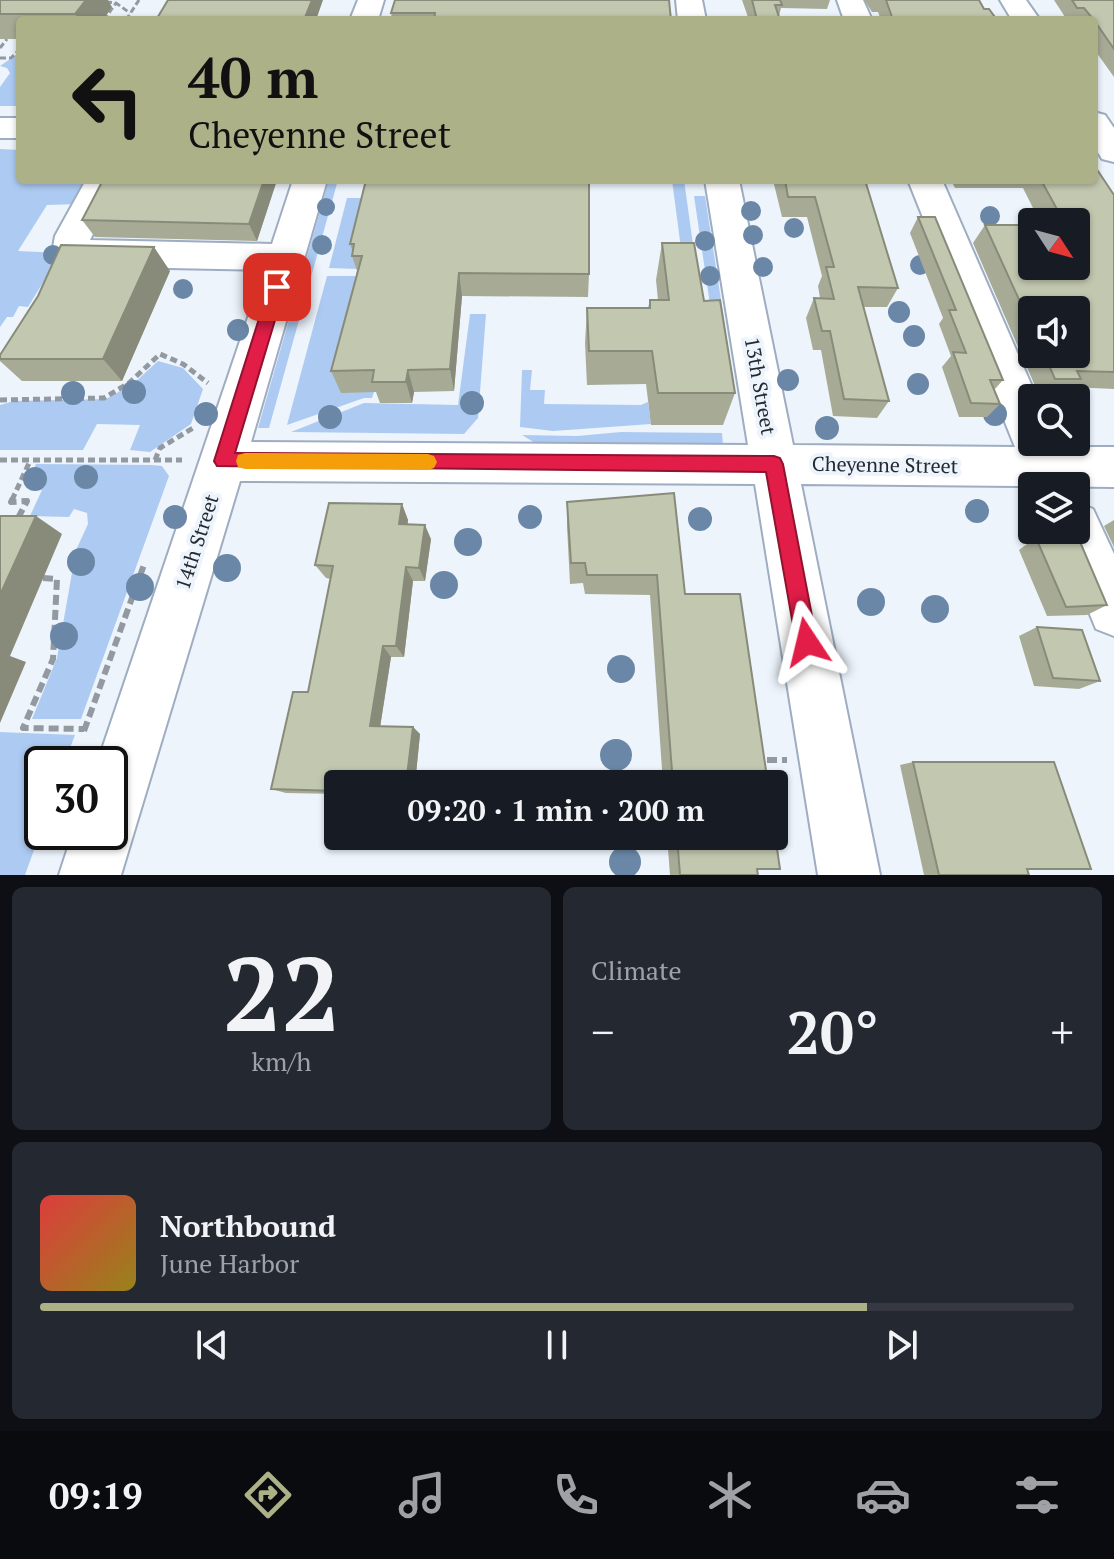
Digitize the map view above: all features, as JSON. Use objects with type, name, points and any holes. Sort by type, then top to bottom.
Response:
[{"type":"street","points":[[101,184],[73,236],[70,253],[286,257]]},
{"type":"street","name":"14th Street","points":[[126,746],[199,450],[286,257],[309,184]]},
{"type":"street","name":"13th Street","points":[[723,184],[849,875]]},
{"type":"street","points":[[927,184],[1042,458]]},
{"type":"street","name":"Cheyenne Street","points":[[199,450],[774,464],[1042,458],[1114,467]]},
{"type":"street","points":[[1085,544],[1114,611]]},
{"type":"street","points":[[90,875],[98,850]]},
{"type":"path","points":[[128,16],[139,0]]},
{"type":"path","points":[[94,2],[116,3],[130,13]]},
{"type":"path","points":[[107,16],[116,3]]},
{"type":"path","points":[[0,48],[7,39]]},
{"type":"path","points":[[0,400],[104,398],[129,383],[160,354],[183,364],[208,383]]},
{"type":"path","points":[[155,460],[160,448],[199,450]]},
{"type":"path","points":[[0,460],[155,460],[199,450]]},
{"type":"path","points":[[15,524],[27,501],[11,502],[30,461]]},
{"type":"path","points":[[43,578],[57,579],[53,659],[23,728],[84,729]]},
{"type":"path","points":[[767,760],[793,760]]},
{"type":"shaded area","points":[[16,55],[16,106],[0,106],[0,87],[10,73],[0,66]]},
{"type":"shaded area","points":[[0,149],[16,150],[16,184],[90,184],[79,204],[47,205],[18,251],[61,253],[28,307],[19,306],[13,317],[7,317],[0,327]]},
{"type":"shaded area","points":[[328,184],[337,184],[269,428],[258,428]]},
{"type":"shaded area","points":[[673,184],[685,184],[698,280],[685,279]]},
{"type":"shaded area","points":[[694,196],[705,196],[729,352],[717,352]]},
{"type":"shaded area","points":[[347,198],[374,198],[358,269],[329,268]]},
{"type":"shaded area","points":[[327,276],[361,276],[374,392],[372,398],[364,398],[287,425]]},
{"type":"shaded area","points":[[470,314],[486,314],[478,418],[464,434],[291,432],[364,403],[458,405]]},
{"type":"shaded area","points":[[158,361],[183,368],[203,389],[191,424],[150,452],[130,450],[140,425],[97,424],[83,450],[0,450],[0,405],[14,401],[106,399],[133,384]]},
{"type":"shaded area","points":[[522,370],[532,370],[530,390],[545,390],[544,404],[641,405],[648,402],[651,424],[553,431],[520,427]]},
{"type":"shaded area","points":[[621,432],[722,433],[723,444],[535,443],[522,435],[577,436]]},
{"type":"shaded area","points":[[36,464],[152,465],[162,466],[169,476],[81,719],[32,719],[57,658],[76,550],[88,524],[87,513],[74,509],[69,517],[30,516],[42,490],[26,488]]},
{"type":"shaded area","points":[[0,732],[75,735],[71,746],[24,746],[24,850],[34,850],[25,875],[0,875]]},
{"type":"building","points":[[0,0],[86,0],[75,14],[0,14]]},
{"type":"building","points":[[168,0],[312,0],[306,16],[158,16]]},
{"type":"building","points":[[395,0],[669,0],[671,16],[435,16],[435,13],[391,13]]},
{"type":"building","points":[[752,0],[780,0],[782,5],[775,5],[779,16],[756,16]]},
{"type":"building","points":[[886,0],[979,0],[984,9],[989,9],[994,16],[892,16]]},
{"type":"building","points":[[1072,0],[1114,0],[1114,49],[1098,26],[1098,16],[1091,16],[1084,8],[1077,8]]},
{"type":"building","points":[[1098,171],[1114,195],[1114,372],[1077,371],[1081,379],[1055,379],[1050,368],[1090,368],[1090,296],[1018,297],[985,225],[1018,225],[1018,280],[1090,280],[1090,208],[1056,208],[1043,184],[1098,184]]},
{"type":"building","points":[[101,184],[263,184],[249,224],[82,220]]},
{"type":"building","points":[[365,184],[589,184],[589,274],[459,273],[450,369],[408,370],[406,382],[372,382],[374,370],[331,371],[362,256],[352,256],[354,244],[350,244]]},
{"type":"building","points":[[786,184],[866,184],[898,288],[858,287],[889,401],[844,399],[830,331],[822,331],[814,298],[834,299],[826,267],[834,267],[815,197],[788,197]]},
{"type":"building","points":[[918,217],[935,217],[1003,380],[990,380],[1000,404],[971,403],[953,352],[966,353],[949,310],[956,310]]},
{"type":"building","points":[[662,243],[694,243],[704,301],[720,300],[735,393],[658,393],[652,351],[589,351],[587,308],[650,308],[650,300],[669,300]]},
{"type":"building","points":[[61,245],[154,247],[103,359],[0,359],[38,296]]},
{"type":"building","points":[[674,493],[685,594],[740,594],[766,770],[672,770],[657,575],[587,575],[585,563],[571,563],[567,502]]},
{"type":"building","points":[[329,503],[402,504],[399,524],[425,525],[419,568],[406,567],[396,646],[383,646],[370,726],[413,727],[408,770],[324,770],[324,791],[271,789],[293,692],[308,692],[333,566],[315,565]]},
{"type":"building","points":[[0,516],[36,516],[0,595]]},
{"type":"building","points":[[1039,544],[1081,544],[1107,605],[1066,607]]},
{"type":"building","points":[[1037,627],[1082,630],[1100,681],[1053,678]]},
{"type":"building","points":[[913,762],[1054,762],[1091,869],[1027,869],[1029,875],[939,875]]},
{"type":"building","points":[[678,850],[777,850],[780,869],[757,869],[758,875],[680,875]]},
{"type":"slow traffic","points":[[245,461],[428,462]]},
{"type":"route","points":[[277,287],[223,461],[774,464],[807,642]]}]
